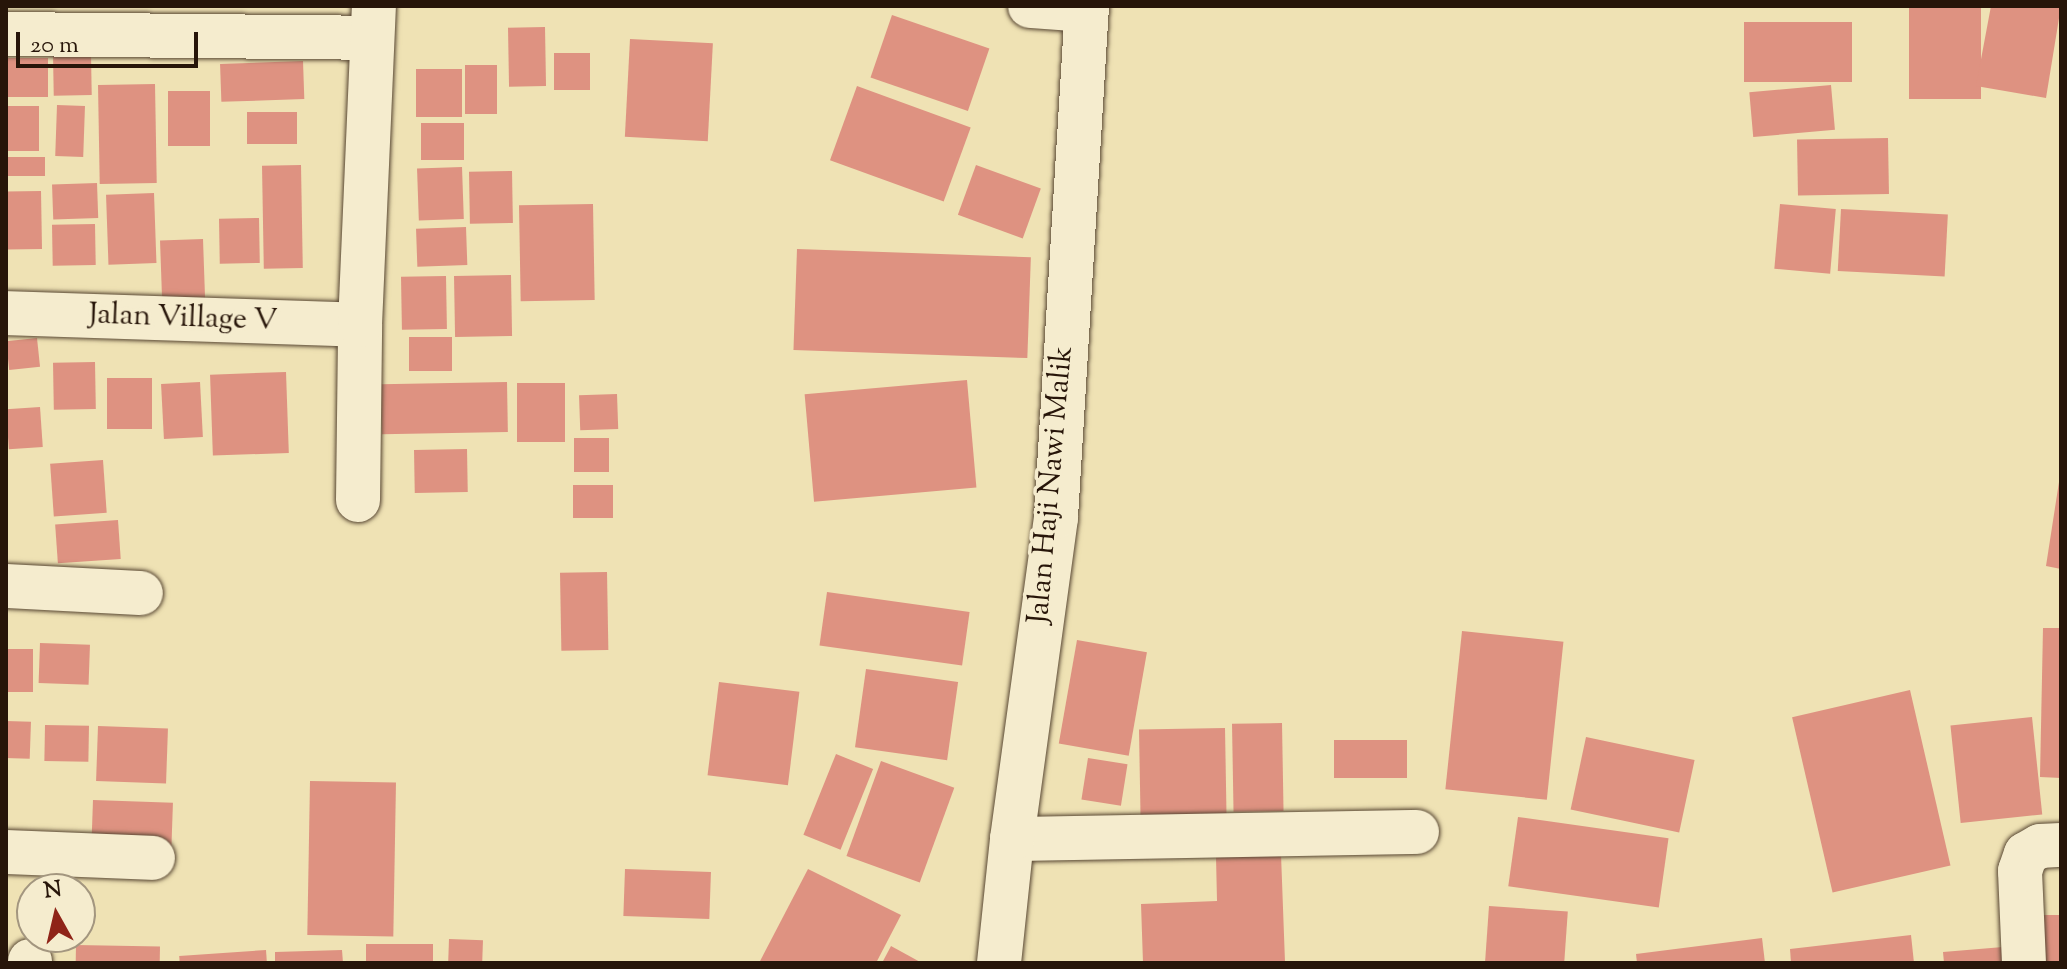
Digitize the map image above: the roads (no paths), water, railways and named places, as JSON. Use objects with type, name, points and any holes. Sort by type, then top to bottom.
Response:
[{"type":"street","points":[[1030,6],[1086,8]]},
{"type":"street","name":"Jalan Haji Nawi Malik","points":[[999,963],[1012,839],[1056,517],[1086,8]]},
{"type":"street","points":[[6,34],[373,22],[360,325],[358,500]]},
{"type":"street","name":"Jalan Village V","points":[[6,313],[360,325]]},
{"type":"street","points":[[6,586],[141,593]]},
{"type":"street","points":[[1012,839],[1417,832]]},
{"type":"street","points":[[2024,963],[2020,871],[2026,854],[2040,846],[2061,845]]},
{"type":"street","points":[[6,852],[153,858]]}]
